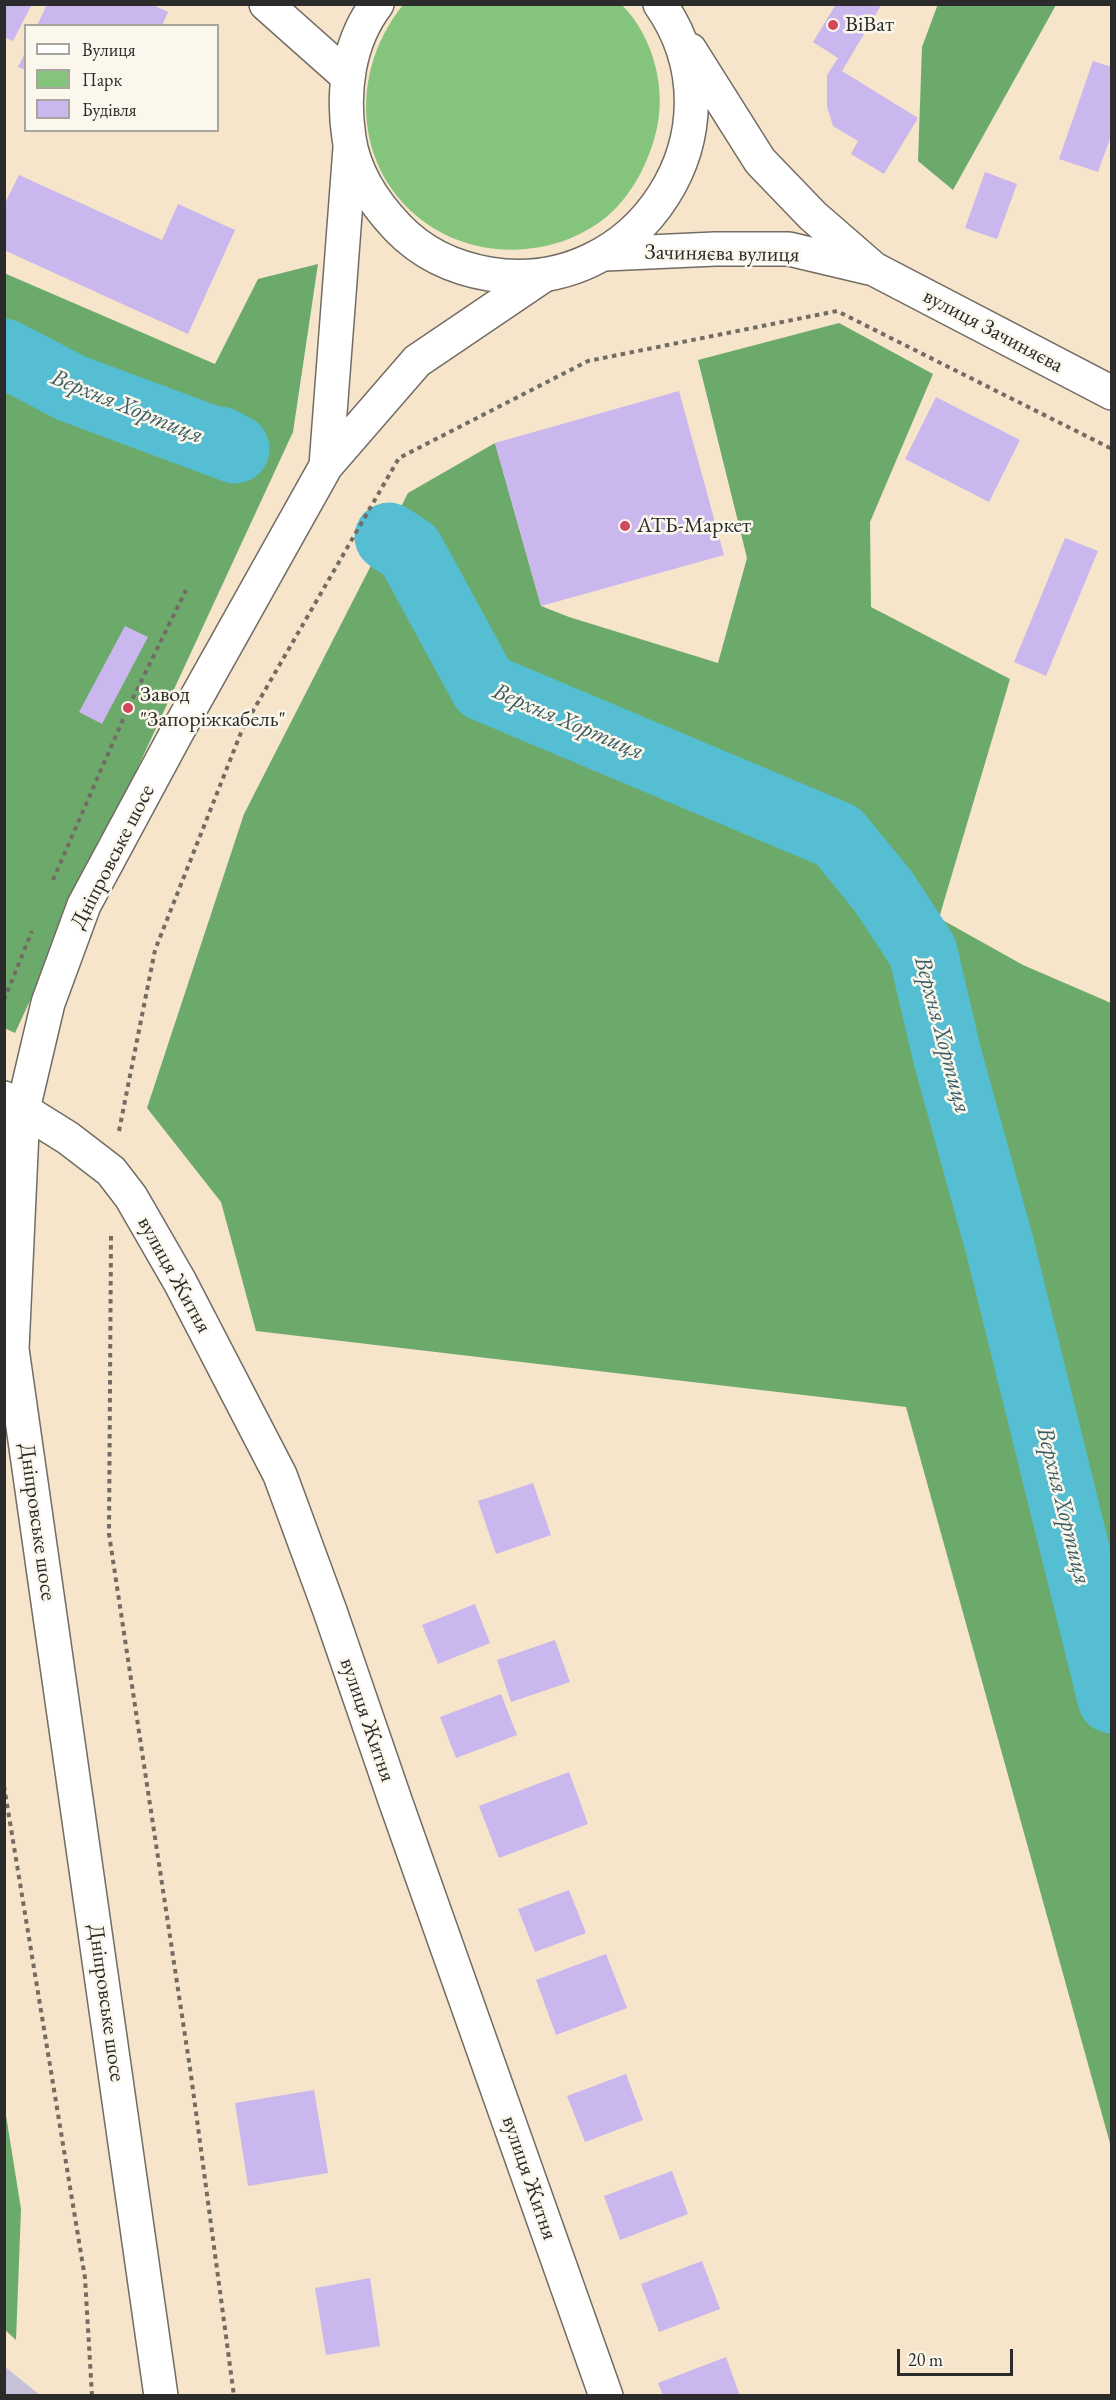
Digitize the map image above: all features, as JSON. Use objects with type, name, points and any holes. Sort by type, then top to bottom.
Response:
[{"type":"street","points":[[266,4],[347,76]]},
{"type":"street","points":[[326,466],[350,148],[345,112],[347,76],[356,4]]},
{"type":"street","points":[[347,76],[356,42],[377,4]]},
{"type":"street","points":[[350,148],[363,182],[382,212],[408,238],[439,258],[472,271],[508,277],[544,275],[575,267],[605,254],[636,232],[660,203],[679,170],[689,134],[692,96],[686,59],[667,14]]},
{"type":"street","points":[[667,14],[760,161],[813,216],[874,269]]},
{"type":"street","name":"Зачиняєва вулиця","points":[[605,254],[715,249],[789,249],[874,269]]},
{"type":"street","name":"вулиця Зачиняєва","points":[[874,269],[1112,393]]},
{"type":"street","name":"Дніпровське шосе","points":[[161,2396],[12,1349],[14,1104],[84,905],[176,734],[326,466],[417,361],[544,275]]},
{"type":"street","name":"вулиця Житня","points":[[14,1104],[68,1138],[111,1171],[131,1197],[180,1282],[280,1475],[606,2396]]},
{"type":"path","points":[[111,1171],[155,950],[238,741],[399,458],[588,361],[837,311],[1112,449]]},
{"type":"path","points":[[49,890],[128,708],[186,590]]},
{"type":"path","points":[[4,1000],[36,923]]},
{"type":"path","points":[[111,1230],[109,1534],[191,2075],[234,2396]]},
{"type":"path","points":[[4,1786],[85,2278],[92,2396]]},
{"type":"shaded area","points":[[5,2367],[40,2395],[5,2395]]},
{"type":"green space","points":[[938,4],[1056,5],[953,190],[918,161],[922,47]]},
{"type":"green space","points":[[403,5],[622,5],[633,18],[650,49],[659,84],[660,101],[659,119],[649,155],[636,182],[617,207],[580,234],[558,243],[512,250],[465,243],[444,234],[415,214],[392,189],[377,161],[368,130],[366,98],[372,66],[384,34]]},
{"type":"green space","points":[[318,264],[293,432],[15,1033],[4,1028],[4,273],[215,364],[258,279]]},
{"type":"green space","points":[[839,323],[933,374],[870,522],[871,607],[1010,679],[939,918],[1023,965],[1111,1003],[1111,2147],[906,1407],[256,1331],[221,1202],[147,1108],[244,814],[408,493],[495,443],[541,606],[569,617],[718,663],[747,558],[698,360]]},
{"type":"green space","points":[[5,2109],[21,2209],[16,2340],[4,2329]]},
{"type":"building","points":[[4,4],[32,4],[13,41],[4,37]]},
{"type":"building","points":[[47,4],[151,4],[168,12],[163,24],[38,24]]},
{"type":"building","points":[[836,4],[882,4],[842,71],[918,118],[884,174],[851,154],[858,141],[833,126],[827,107],[827,75],[838,58],[813,42]]},
{"type":"building","points":[[24,55],[24,69],[18,67]]},
{"type":"building","points":[[1093,61],[1112,67],[1112,133],[1098,172],[1059,159]]},
{"type":"building","points":[[985,172],[1017,184],[997,239],[965,228]]},
{"type":"building","points":[[19,175],[162,240],[178,204],[235,230],[188,334],[4,250],[4,205]]},
{"type":"building","points":[[679,391],[724,555],[541,606],[495,443]]},
{"type":"building","points":[[936,397],[1020,440],[989,502],[905,459]]},
{"type":"building","points":[[1065,538],[1098,551],[1046,676],[1014,662]]},
{"type":"building","points":[[125,626],[148,637],[102,724],[79,712]]},
{"type":"building","points":[[533,1483],[551,1535],[496,1554],[478,1501]]},
{"type":"building","points":[[475,1604],[490,1643],[438,1664],[422,1625]]},
{"type":"building","points":[[555,1640],[570,1682],[511,1702],[497,1660]]},
{"type":"building","points":[[501,1694],[517,1735],[456,1758],[440,1717]]},
{"type":"building","points":[[569,1772],[588,1824],[499,1858],[479,1806]]},
{"type":"building","points":[[569,1890],[586,1933],[535,1952],[518,1909]]},
{"type":"building","points":[[606,1954],[627,2008],[556,2035],[536,1980]]},
{"type":"building","points":[[626,2074],[643,2120],[585,2142],[567,2096]]},
{"type":"building","points":[[314,2090],[328,2173],[248,2186],[235,2103]]},
{"type":"building","points":[[672,2171],[688,2214],[620,2240],[604,2196]]},
{"type":"building","points":[[702,2261],[720,2309],[659,2332],[641,2284]]},
{"type":"building","points":[[370,2278],[380,2346],[326,2355],[315,2288]]},
{"type":"building","points":[[726,2357],[740,2396],[663,2396],[658,2383]]},
{"type":"waterway","name":"Верхня Хортиця","points":[[4,353],[71,388],[235,449],[220,441]]},
{"type":"waterway","name":"Верхня Хортиця","points":[[389,537],[410,551],[484,687],[838,836],[883,891],[923,952],[947,1055],[1000,1247],[1112,1699]]},
{"type":"place","name":"ВіВат","points":[[833,25]]},
{"type":"place","name":"АТБ-Маркет","points":[[625,526]]},
{"type":"place","name":"Завод \"Запоріжкабель\"","points":[[128,708]]}]
